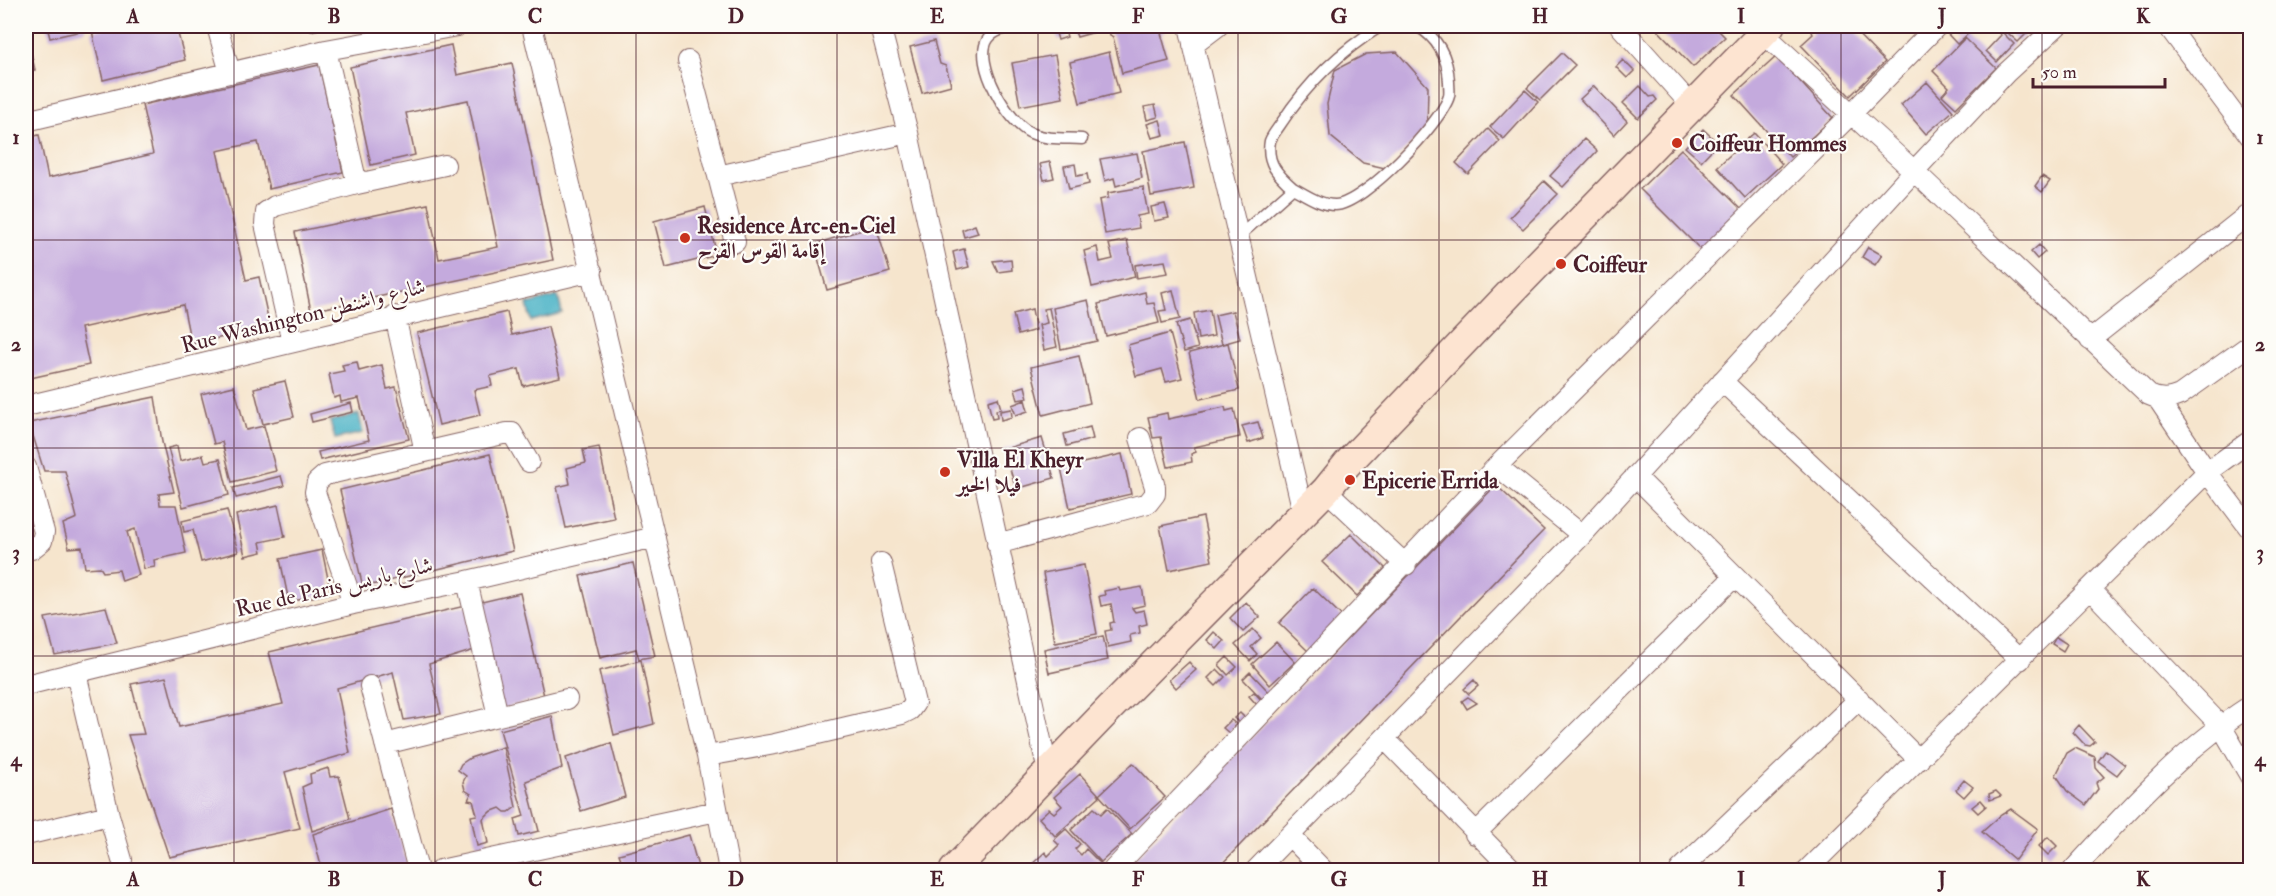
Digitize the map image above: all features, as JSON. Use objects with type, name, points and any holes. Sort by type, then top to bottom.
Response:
[{"type":"street","points":[[217,26],[230,73]]},
{"type":"street","points":[[26,122],[326,50],[458,26]]},
{"type":"street","points":[[532,26],[707,756],[729,870]]},
{"type":"street","points":[[880,26],[908,133],[1048,772]]},
{"type":"street","points":[[1189,26],[1303,512]]},
{"type":"street","points":[[1193,45],[1218,26]]},
{"type":"street","points":[[1620,26],[1692,106]]},
{"type":"street","points":[[1113,870],[1406,565],[1497,466],[1937,26]]},
{"type":"street","points":[[1257,870],[1582,535],[1914,171],[2006,73],[2057,26]]},
{"type":"street","points":[[2168,26],[2250,136]]},
{"type":"street","points":[[954,870],[1326,490],[1502,301],[1766,29],[2090,340],[2141,388],[2158,399],[2207,472],[2250,529]]},
{"type":"street","points":[[326,50],[357,184]]},
{"type":"street","points":[[688,61],[735,242]]},
{"type":"street","points":[[718,176],[908,133]]},
{"type":"street","points":[[292,342],[265,224],[266,212],[275,206],[357,184],[445,165]]},
{"type":"street","points":[[2090,340],[2250,213]]},
{"type":"street","name":"Rue Washington شارع واشنطن","points":[[26,406],[395,316],[592,271]]},
{"type":"street","points":[[395,316],[425,452]]},
{"type":"street","points":[[2158,399],[2169,399],[2180,395],[2250,345]]},
{"type":"street","points":[[1722,381],[2020,660]]},
{"type":"street","points":[[353,604],[315,492],[317,482],[325,475],[512,433],[529,462]]},
{"type":"street","points":[[997,544],[1148,503],[1155,494],[1155,487],[1140,438]]},
{"type":"street","points":[[1817,867],[1919,760],[2207,472],[2250,441]]},
{"type":"street","points":[[1497,466],[1582,535]]},
{"type":"street","points":[[26,467],[44,532],[42,541],[32,549],[26,550]]},
{"type":"street","points":[[1635,476],[1919,760]]},
{"type":"street","points":[[1326,490],[1406,565]]},
{"type":"street","name":"Rue de Paris شارع باريس","points":[[26,685],[353,604],[467,581],[655,537]]},
{"type":"street","points":[[707,756],[775,744],[902,714],[910,710],[915,703],[881,563]]},
{"type":"street","points":[[1475,834],[1735,576]]},
{"type":"street","points":[[467,581],[498,716]]},
{"type":"street","points":[[2091,590],[2221,726],[2250,776]]},
{"type":"street","points":[[76,674],[109,815],[122,860]]},
{"type":"street","points":[[370,686],[418,870]]},
{"type":"street","points":[[385,744],[567,699]]},
{"type":"street","points":[[1680,870],[1858,699]]},
{"type":"street","points":[[2073,870],[2138,800],[2195,745],[2250,706]]},
{"type":"street","points":[[1385,739],[1475,834],[1513,870]]},
{"type":"street","points":[[440,870],[717,811]]},
{"type":"street","points":[[26,834],[109,815]]},
{"type":"street","points":[[1290,836],[1323,870]]},
{"type":"lane","points":[[1016,26],[994,32],[984,48],[985,64],[1008,114],[1030,133],[1082,139]]},
{"type":"lane","points":[[1381,26],[1354,43],[1321,74],[1291,109],[1270,140],[1270,158],[1276,174],[1293,188],[1314,200],[1336,205],[1347,202],[1402,159],[1437,118],[1450,95],[1449,70],[1443,50],[1424,29],[1417,26]]},
{"type":"lane","points":[[1239,236],[1293,188]]},
{"type":"water","points":[[558,296],[562,313],[531,321],[527,304]]},
{"type":"water","points":[[359,414],[363,433],[335,439],[330,421]]},
{"type":"building","points":[[47,26],[85,26],[86,30],[50,38]]},
{"type":"building","points":[[115,26],[176,26],[185,60],[103,80],[92,31]]},
{"type":"building","points":[[310,26],[332,26],[311,31]]},
{"type":"building","points":[[1054,26],[1064,26],[1067,37],[1058,40]]},
{"type":"building","points":[[1073,26],[1093,26],[1095,32],[1077,37]]},
{"type":"building","points":[[1108,26],[1164,26],[1165,32],[1161,33],[1169,61],[1122,73]]},
{"type":"building","points":[[1654,26],[1714,26],[1725,37],[1693,67]]},
{"type":"building","points":[[1813,26],[1850,26],[1885,62],[1850,96],[1801,45],[1813,34],[1810,28]]},
{"type":"building","points":[[1879,26],[1893,26],[1885,32]]},
{"type":"building","points":[[1946,26],[1962,26],[1969,33],[1957,44],[1943,29]]},
{"type":"building","points":[[1991,26],[1996,26],[2014,44],[1997,62],[1986,51],[2001,35]]},
{"type":"building","points":[[2000,26],[2034,26],[2018,42]]},
{"type":"building","points":[[26,31],[35,70],[26,72]]},
{"type":"building","points":[[1965,38],[1996,68],[1956,108],[1942,95],[1949,87],[1933,71]]},
{"type":"building","points":[[934,41],[940,64],[946,66],[951,85],[922,93],[910,47]]},
{"type":"building","points":[[451,45],[457,75],[512,63],[553,260],[311,311],[295,232],[428,204],[439,259],[498,247],[468,100],[406,113],[415,155],[371,165],[350,67]]},
{"type":"building","points":[[1109,52],[1119,93],[1080,103],[1070,62]]},
{"type":"building","points":[[1397,52],[1428,87],[1427,130],[1385,168],[1363,163],[1330,136],[1327,104],[1335,70],[1366,54]]},
{"type":"building","points":[[1562,53],[1575,65],[1540,100],[1527,88]]},
{"type":"building","points":[[1055,55],[1063,98],[1020,106],[1012,63]]},
{"type":"building","points":[[1777,56],[1833,118],[1790,157],[1734,95]]},
{"type":"building","points":[[1623,60],[1634,71],[1627,78],[1616,67]]},
{"type":"building","points":[[319,65],[343,172],[269,189],[258,142],[217,151],[246,280],[259,277],[270,327],[191,344],[183,305],[81,328],[89,365],[26,379],[26,330],[29,329],[26,312],[26,138],[39,135],[48,178],[153,154],[142,105]]},
{"type":"building","points":[[1927,82],[1953,111],[1926,134],[1901,105]]},
{"type":"building","points":[[1594,86],[1627,121],[1614,135],[1580,99]]},
{"type":"building","points":[[1640,86],[1650,97],[1654,96],[1657,100],[1638,118],[1623,103]]},
{"type":"building","points":[[1525,90],[1538,102],[1504,139],[1490,127]]},
{"type":"building","points":[[1155,105],[1158,117],[1147,120],[1144,107]]},
{"type":"building","points":[[1160,120],[1164,135],[1152,138],[1147,124]]},
{"type":"building","points":[[1488,129],[1500,141],[1468,174],[1456,163]]},
{"type":"building","points":[[1703,129],[1718,143],[1701,161],[1685,147]]},
{"type":"building","points":[[1754,133],[1782,164],[1745,198],[1717,167]]},
{"type":"building","points":[[1584,139],[1597,151],[1563,187],[1550,176]]},
{"type":"building","points":[[1185,142],[1194,188],[1151,196],[1143,151]]},
{"type":"building","points":[[1681,149],[1743,211],[1702,251],[1640,189]]},
{"type":"building","points":[[1137,153],[1142,178],[1116,186],[1114,178],[1105,181],[1100,159]]},
{"type":"building","points":[[1050,162],[1054,178],[1044,180],[1040,164]]},
{"type":"building","points":[[1075,164],[1077,176],[1087,174],[1089,184],[1069,189],[1064,166]]},
{"type":"building","points":[[2042,176],[2050,181],[2042,192],[2035,186]]},
{"type":"building","points":[[1544,181],[1558,194],[1523,229],[1510,217]]},
{"type":"building","points":[[1143,187],[1148,214],[1137,216],[1139,228],[1105,234],[1099,200],[1108,198],[1108,193]]},
{"type":"building","points":[[1165,204],[1169,218],[1154,221],[1151,207]]},
{"type":"building","name":"Residence Arc-en-Ciel إقامة القوس القزح","points":[[705,207],[717,255],[666,268],[654,221]]},
{"type":"building","points":[[975,225],[978,233],[964,237],[962,230]]},
{"type":"building","points":[[876,226],[890,272],[827,290],[814,244]]},
{"type":"building","points":[[1127,240],[1135,277],[1092,287],[1084,251],[1097,247],[1100,262],[1113,259],[1109,244]]},
{"type":"building","points":[[2039,245],[2045,252],[2037,259],[2031,252]]},
{"type":"building","points":[[1868,247],[1882,255],[1875,265],[1862,257]]},
{"type":"building","points":[[964,249],[969,267],[957,270],[953,252]]},
{"type":"building","points":[[1011,259],[1012,270],[998,272],[993,261]]},
{"type":"building","points":[[1165,261],[1168,273],[1137,278],[1135,265]]},
{"type":"building","points":[[1173,290],[1180,319],[1162,323],[1159,311],[1166,310],[1162,293]]},
{"type":"building","points":[[1145,292],[1147,304],[1154,303],[1159,323],[1106,336],[1098,304]]},
{"type":"building","points":[[1088,300],[1097,341],[1061,349],[1053,308]]},
{"type":"building","points":[[1049,308],[1057,347],[1044,350],[1039,325],[1047,323],[1044,309]]},
{"type":"building","points":[[1032,309],[1036,330],[1018,335],[1013,314]]},
{"type":"building","points":[[1210,310],[1214,336],[1198,339],[1194,313]]},
{"type":"building","points":[[1233,311],[1240,339],[1222,344],[1215,315]]},
{"type":"building","points":[[507,312],[512,335],[548,327],[560,377],[523,386],[519,369],[490,376],[492,386],[474,390],[480,415],[439,425],[417,333]]},
{"type":"building","points":[[1190,320],[1198,348],[1184,352],[1176,324]]},
{"type":"building","points":[[1170,333],[1182,378],[1166,382],[1162,369],[1136,376],[1128,345]]},
{"type":"building","points":[[1228,343],[1239,390],[1200,399],[1189,353]]},
{"type":"building","points":[[1079,356],[1090,403],[1043,415],[1031,367]]},
{"type":"building","points":[[357,362],[359,371],[382,365],[387,389],[396,387],[409,439],[320,460],[318,452],[369,440],[359,398],[341,402],[340,396],[334,398],[329,374],[344,371],[342,365]]},
{"type":"building","points":[[285,381],[294,417],[263,424],[254,388]]},
{"type":"building","points":[[234,386],[246,430],[264,426],[276,471],[232,482],[222,442],[214,444],[201,394]]},
{"type":"building","points":[[1025,386],[1028,398],[1018,400],[1015,389]]},
{"type":"building","points":[[155,397],[162,442],[174,492],[159,494],[160,505],[176,505],[186,553],[154,560],[155,567],[144,569],[135,529],[127,532],[139,575],[122,581],[119,570],[103,572],[100,567],[85,568],[82,547],[69,548],[63,524],[77,518],[65,471],[44,471],[29,423]]},
{"type":"building","points":[[998,398],[1001,409],[996,410],[997,418],[992,419],[988,401]]},
{"type":"building","points":[[1025,400],[1028,411],[1016,415],[1012,405]]},
{"type":"building","points":[[351,403],[353,412],[312,422],[310,414]]},
{"type":"building","points":[[1225,407],[1226,411],[1234,409],[1240,437],[1194,447],[1196,452],[1191,454],[1192,462],[1168,467],[1161,437],[1153,438],[1148,417],[1167,413],[1168,419]]},
{"type":"building","points":[[1011,409],[1012,417],[1001,420],[1000,411]]},
{"type":"building","points":[[1258,422],[1263,438],[1248,443],[1242,426]]},
{"type":"building","points":[[1090,427],[1093,439],[1067,446],[1064,434]]},
{"type":"building","points":[[1042,438],[1054,478],[1016,489],[1004,449]]},
{"type":"building","points":[[177,446],[180,461],[203,455],[205,462],[220,459],[229,495],[183,507],[168,448]]},
{"type":"building","points":[[599,447],[614,518],[566,528],[557,487],[570,484],[567,468],[586,463],[583,450]]},
{"type":"building","points":[[490,454],[513,551],[363,587],[340,490]]},
{"type":"building","points":[[1122,454],[1131,494],[1070,508],[1061,468]]},
{"type":"building","points":[[281,476],[284,486],[236,498],[233,488]]},
{"type":"building","points":[[1496,485],[1544,530],[1216,870],[1124,870]]},
{"type":"building","points":[[278,505],[285,537],[260,542],[262,552],[245,556],[236,515]]},
{"type":"building","points":[[227,510],[238,552],[201,562],[193,530],[184,532],[182,521]]},
{"type":"building","points":[[1203,517],[1212,561],[1169,570],[1160,526]]},
{"type":"building","points":[[1351,534],[1385,568],[1357,596],[1322,562]]},
{"type":"building","points":[[322,550],[331,593],[289,602],[280,559]]},
{"type":"building","points":[[633,563],[655,656],[639,659],[636,649],[600,658],[580,576]]},
{"type":"building","points":[[1084,565],[1097,634],[1055,642],[1043,573]]},
{"type":"building","points":[[1142,587],[1145,605],[1132,608],[1135,612],[1144,610],[1147,624],[1139,626],[1140,633],[1130,635],[1131,642],[1108,647],[1105,631],[1111,630],[1110,623],[1114,622],[1111,604],[1101,606],[1099,596],[1105,595],[1104,591]]},
{"type":"building","points":[[1313,588],[1343,617],[1309,652],[1279,623]]},
{"type":"building","points":[[520,593],[544,696],[496,711],[481,648],[429,664],[441,714],[404,720],[393,672],[337,688],[350,753],[285,772],[300,828],[169,857],[128,735],[144,734],[131,684],[166,677],[179,727],[283,704],[269,652]]},
{"type":"building","points":[[1246,602],[1260,617],[1243,632],[1230,618]]},
{"type":"building","points":[[106,607],[117,643],[55,655],[45,618]]},
{"type":"building","points":[[1253,629],[1261,638],[1251,647],[1257,654],[1250,661],[1235,645]]},
{"type":"building","points":[[1214,632],[1224,641],[1217,649],[1207,640]]},
{"type":"building","points":[[1103,636],[1108,660],[1049,673],[1044,649]]},
{"type":"building","points":[[2056,637],[2067,644],[2063,651],[2052,644]]},
{"type":"building","points":[[1276,642],[1295,662],[1270,685],[1252,664]]},
{"type":"building","points":[[1227,657],[1237,667],[1228,675],[1219,665]]},
{"type":"building","points":[[641,660],[654,724],[614,735],[599,671]]},
{"type":"building","points":[[1189,662],[1196,670],[1176,688],[1169,680]]},
{"type":"building","points":[[1217,669],[1225,677],[1216,686],[1208,678]]},
{"type":"building","points":[[1250,672],[1269,692],[1262,699],[1243,679]]},
{"type":"building","points":[[1474,680],[1478,686],[1469,694],[1464,689]]},
{"type":"building","points":[[1254,692],[1262,701],[1257,705],[1249,696]]},
{"type":"building","points":[[1468,697],[1477,703],[1467,709],[1462,701]]},
{"type":"building","points":[[1240,713],[1245,718],[1239,723],[1234,718]]},
{"type":"building","points":[[552,716],[562,768],[526,781],[539,831],[519,836],[515,819],[524,816],[500,730]]},
{"type":"building","points":[[1231,720],[1236,724],[1229,733],[1223,728]]},
{"type":"building","points":[[2079,725],[2095,742],[2090,746],[2085,745],[2073,732]]},
{"type":"building","points":[[611,743],[625,797],[581,811],[566,758]]},
{"type":"building","points":[[503,747],[516,807],[509,812],[500,808],[490,812],[483,819],[488,843],[477,846],[471,816],[477,815],[473,801],[468,800],[471,794],[465,790],[463,782],[466,776],[458,770],[461,764],[470,758]]},
{"type":"building","points":[[2075,748],[2095,757],[2096,768],[2104,777],[2096,783],[2098,789],[2086,805],[2067,791],[2056,775],[2067,753]]},
{"type":"building","points":[[2106,750],[2125,765],[2117,775],[2098,761]]},
{"type":"building","points":[[1133,763],[1165,797],[1130,829],[1099,795]]},
{"type":"building","points":[[328,768],[330,777],[339,776],[350,819],[312,831],[302,787],[311,783],[310,774]]},
{"type":"building","points":[[1080,774],[1100,796],[1055,836],[1039,818],[1049,809],[1054,813],[1062,806],[1054,797]]},
{"type":"building","points":[[1964,780],[1973,787],[1964,797],[1956,790]]},
{"type":"building","points":[[1996,791],[2001,796],[1990,800],[1989,794]]},
{"type":"building","points":[[1981,800],[1986,806],[1978,813],[1972,807]]},
{"type":"building","points":[[1094,808],[1101,814],[1107,808],[1132,834],[1101,862],[1071,830]]},
{"type":"building","points":[[391,809],[408,867],[397,870],[357,870],[356,866],[322,870],[313,834]]},
{"type":"building","points":[[2011,809],[2038,829],[2015,860],[1982,832]]},
{"type":"building","points":[[1066,829],[1080,844],[1075,849],[1081,855],[1086,849],[1105,868],[1102,870],[1030,870],[1028,868],[1045,852],[1048,856],[1059,845],[1054,840]]},
{"type":"building","points":[[689,835],[699,870],[625,870],[619,854]]},
{"type":"building","points":[[2048,837],[2057,846],[2048,855],[2039,846]]},
{"type":"place","name":"Coiffeur Hommes","points":[[1677,143]]},
{"type":"place","name":"Residence Arc-en-Ciel إقامة القوس القزح","points":[[685,238]]},
{"type":"place","name":"Coiffeur","points":[[1561,264]]},
{"type":"place","name":"Villa El Kheyr فيلا الخير","points":[[945,472]]},
{"type":"place","name":"Epicerie Errida","points":[[1350,480]]}]
